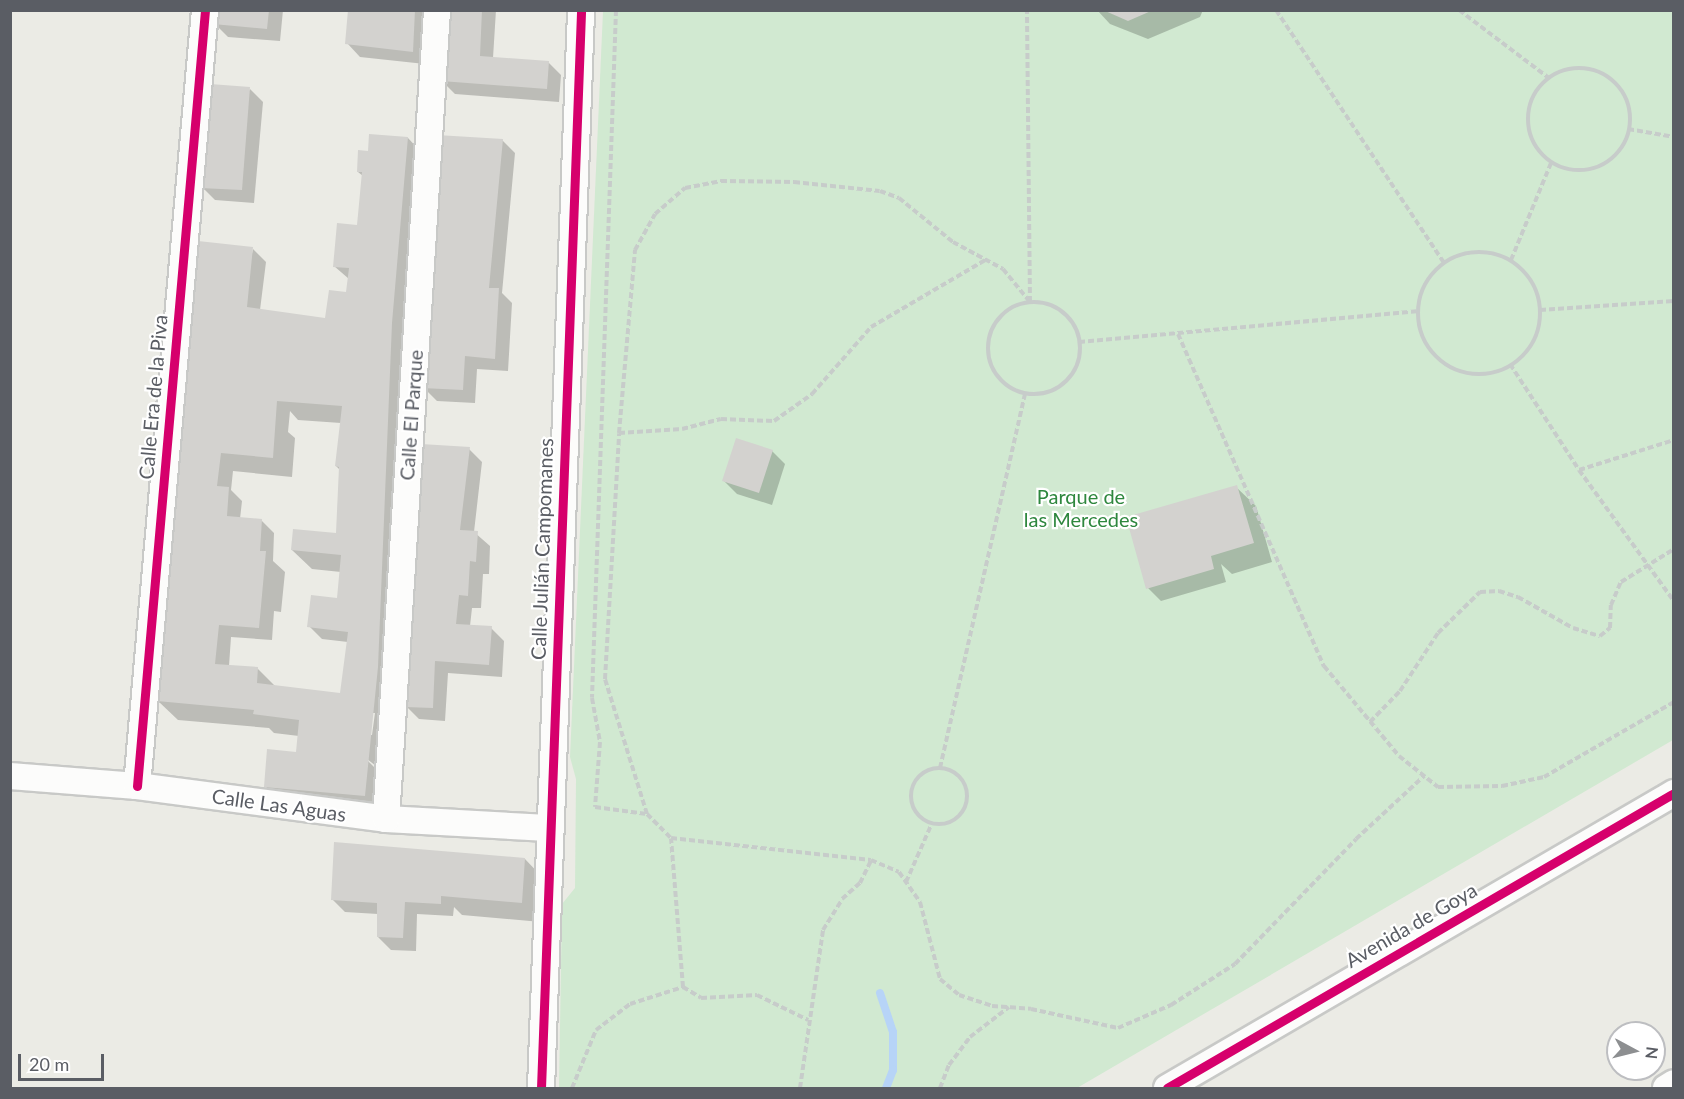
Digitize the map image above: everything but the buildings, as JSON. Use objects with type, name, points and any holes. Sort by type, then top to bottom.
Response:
[{"type":"street","name":"Calle Era de la Piva","points":[[137,786],[205,10]]},
{"type":"street","name":"Calle El Parque","points":[[386,819],[437,10]]},
{"type":"street","name":"Calle Julián Campomanes","points":[[541,1089],[548,828],[581,10]]},
{"type":"street","name":"Calle Las Aguas","points":[[10,776],[137,786],[386,819],[548,828]]},
{"type":"street","name":"Avenida de Goya","points":[[1167,1089],[1674,793]]},
{"type":"street","points":[[1665,1089],[1674,1083]]},
{"type":"path","points":[[616,10],[592,698],[600,742],[595,807],[647,814]]},
{"type":"path","points":[[1027,10],[1030,302]]},
{"type":"path","points":[[1276,10],[1444,263]]},
{"type":"path","points":[[1459,10],[1549,78]]},
{"type":"path","points":[[1580,68],[1610,79],[1628,106],[1628,129],[1616,155],[1601,166],[1567,170],[1551,163],[1538,150],[1527,120],[1538,89],[1549,78],[1580,68]]},
{"type":"path","points":[[1628,129],[1674,137]]},
{"type":"path","points":[[1511,260],[1551,163]]},
{"type":"path","points":[[1030,302],[1001,315],[987,344],[995,374],[1005,385],[1025,393],[1047,393],[1071,376],[1077,363],[1079,342],[1072,321],[1060,310],[1030,302],[1003,269],[953,242],[898,198],[880,191],[794,182],[721,181],[685,188],[655,214],[635,250],[619,433],[605,679],[647,814],[671,838],[871,860],[899,872],[920,902],[940,979],[958,995],[1118,1028],[1171,1005],[1235,964],[1356,838],[1424,776]]},
{"type":"path","points":[[1470,252],[1491,253],[1511,260],[1526,274],[1536,291],[1540,310],[1530,346],[1510,364],[1481,374],[1462,372],[1445,364],[1431,351],[1420,332],[1417,311],[1422,290],[1444,263],[1470,252]]},
{"type":"path","points":[[619,433],[682,429],[721,420],[774,421],[812,394],[871,327],[986,260]]},
{"type":"path","points":[[1540,310],[1674,301]]},
{"type":"path","points":[[1079,342],[1417,311]]},
{"type":"path","points":[[1178,334],[1324,666],[1399,756],[1438,787],[1502,786],[1544,777],[1674,702]]},
{"type":"path","points":[[1510,364],[1579,470],[1674,601]]},
{"type":"path","points":[[940,768],[1025,393]]},
{"type":"path","points":[[1579,470],[1674,440]]},
{"type":"path","points":[[1370,722],[1400,691],[1438,633],[1480,592],[1498,591],[1518,597],[1573,628],[1600,636],[1610,628],[1611,605],[1621,582],[1674,549]]},
{"type":"path","points":[[940,768],[962,780],[967,799],[964,808],[951,822],[932,823],[916,812],[911,796],[917,779],[940,768]]},
{"type":"path","points":[[906,882],[932,823]]},
{"type":"path","points":[[671,838],[683,987]]},
{"type":"path","points":[[800,1089],[808,1020],[823,930],[842,899],[860,883],[871,860]]},
{"type":"path","points":[[572,1089],[596,1030],[630,1004],[683,987],[701,998],[758,995],[808,1020]]},
{"type":"path","points":[[940,1089],[949,1065],[970,1037],[1008,1007]]},
{"type":"green space","name":"Parque de las Mercedes","points":[[603,11],[1673,11],[1673,740],[1077,1088],[559,1088],[562,904],[575,888],[576,779],[570,757]]},
{"type":"waterway","points":[[880,993],[893,1032],[893,1070],[886,1088]]},
{"type":"cycle path","points":[[137,786],[205,10]]},
{"type":"cycle path","points":[[541,1088],[581,10]]},
{"type":"cycle path","points":[[1167,1088],[1674,793]]}]
